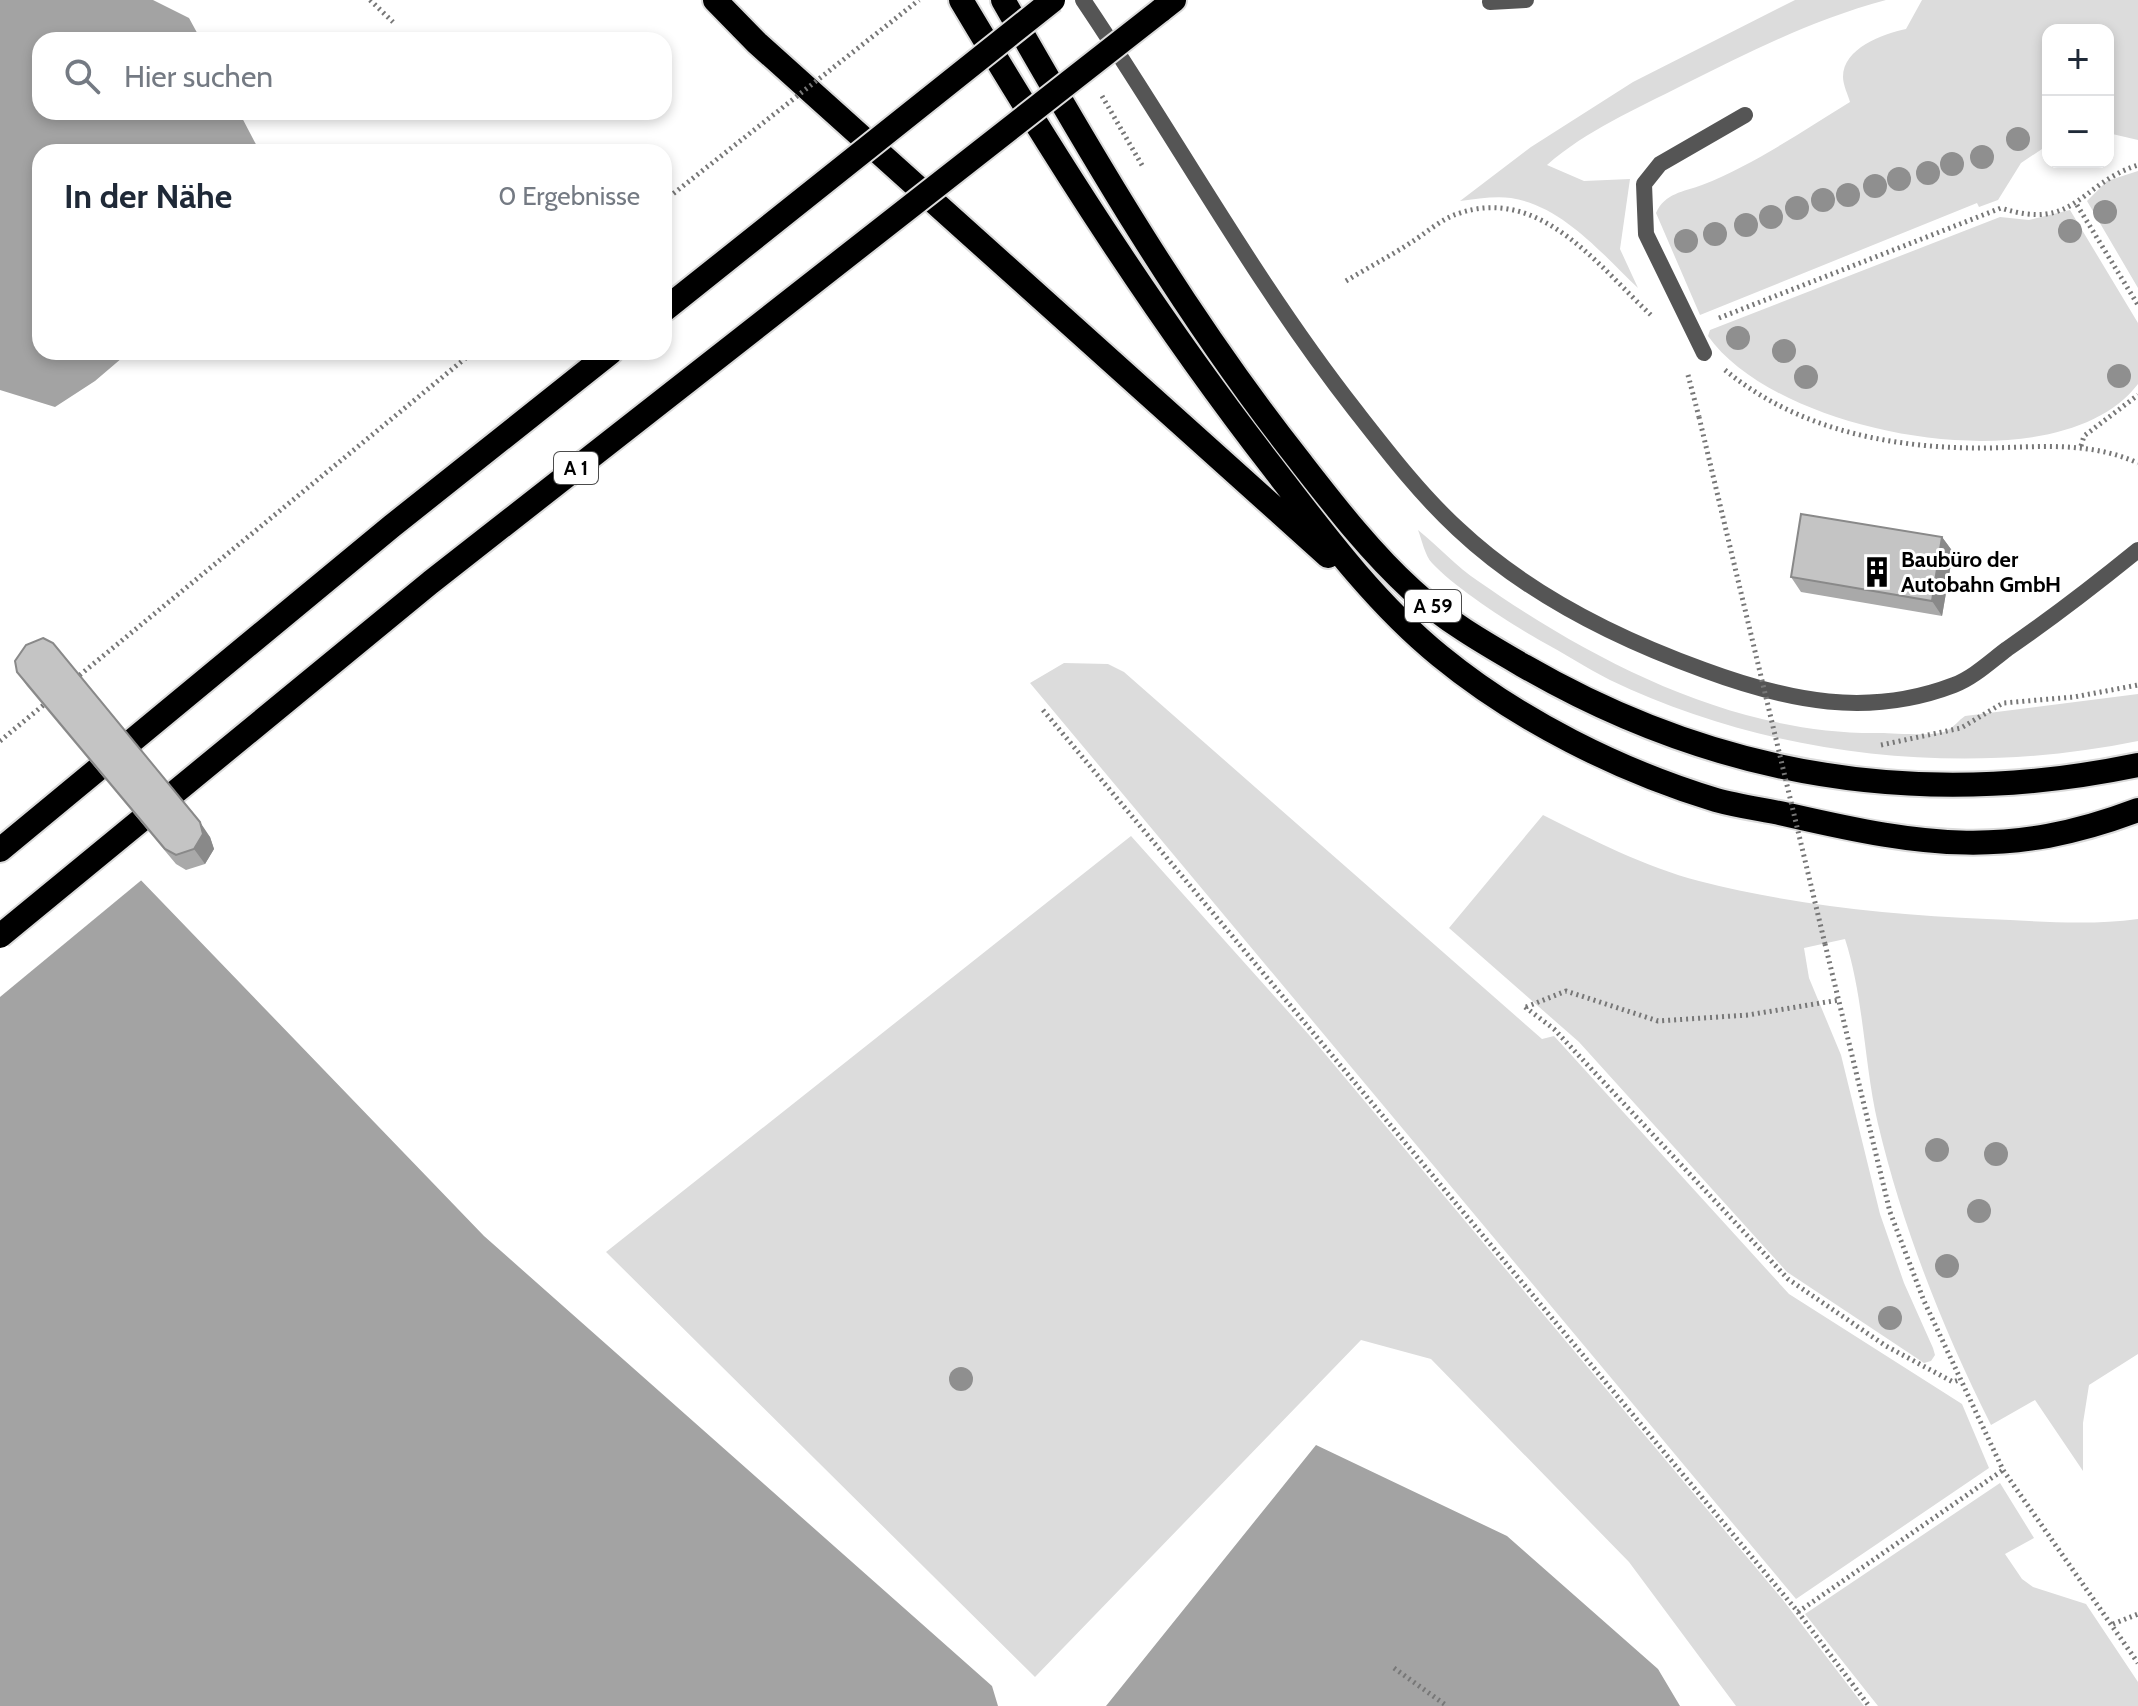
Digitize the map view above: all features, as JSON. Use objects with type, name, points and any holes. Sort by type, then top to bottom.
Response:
[{"type":"highway","points":[[715,0],[757,43],[1266,503],[1390,610]]},
{"type":"highway","name":"A 59","points":[[961,0],[1014,90],[1216,395],[1345,560],[1390,610],[1440,656],[1506,702],[1582,745],[1717,800],[1862,832],[1969,844],[2000,845],[2096,826]]},
{"type":"highway","name":"A 59","points":[[1003,0],[1090,154],[1246,393],[1346,520],[1413,592],[1491,646],[1563,688],[1657,732],[1732,757],[1826,778],[1896,786],[2006,782],[2138,765]]},
{"type":"highway","points":[[672,304],[1053,0]]},
{"type":"highway","name":"A 1","points":[[0,936],[431,582],[1167,5]]},
{"type":"highway","points":[[0,850],[392,526],[601,360]]},
{"type":"highway","points":[[2096,826],[2138,810]]},
{"type":"highway","points":[[2096,826],[2138,826]]},
{"type":"lane","points":[[1083,0],[1152,102],[1298,337],[1374,434],[1458,530],[1510,570],[1583,616],[1661,654],[1764,692],[1851,705],[1910,700],[1959,684],[2081,597],[2138,550]]},
{"type":"lane","points":[[1490,2],[1526,0]]},
{"type":"lane","points":[[1704,353],[1646,234],[1644,184],[1660,164],[1745,115]]},
{"type":"path","points":[[370,0],[393,22]]},
{"type":"path","points":[[672,195],[919,0]]},
{"type":"path","points":[[1094,82],[1149,178]]},
{"type":"path","points":[[1692,328],[2001,208],[2030,216],[2077,205],[2111,174],[2138,165]]},
{"type":"path","points":[[2077,205],[2138,305]]},
{"type":"path","points":[[1346,281],[1455,214],[1499,207],[1523,210],[1551,225],[1580,247],[1655,319]]},
{"type":"path","points":[[1704,353],[1745,386],[1780,406],[1861,436],[1924,447],[2081,446],[2138,463]]},
{"type":"path","points":[[73,681],[463,360]]},
{"type":"path","points":[[1685,362],[1890,1212],[1959,1380],[2003,1470],[2138,1663]]},
{"type":"path","points":[[2081,446],[2084,436],[2138,395]]},
{"type":"path","points":[[1874,745],[1961,728],[2003,703],[2074,697],[2138,685]]},
{"type":"path","points":[[0,741],[48,701]]},
{"type":"path","points":[[1043,710],[1798,1612],[1869,1706]]},
{"type":"path","points":[[1773,739],[1787,743]]},
{"type":"path","points":[[1839,1000],[1748,1015],[1668,1021],[1658,1021],[1566,991],[1525,1007],[1554,1029],[1788,1279],[1886,1346],[1953,1382],[1959,1380]]},
{"type":"path","points":[[1798,1612],[2003,1470]]},
{"type":"path","points":[[2113,1624],[2138,1614]]},
{"type":"path","points":[[1394,1668],[1447,1706]]},
{"type":"shaded area","points":[[0,0],[153,0],[189,18],[197,32],[32,32],[32,120],[243,120],[256,144],[32,144],[32,360],[120,360],[95,381],[55,407],[0,390]]},
{"type":"shaded area","points":[[1795,0],[1886,0],[1807,27],[1733,60],[1612,121],[1547,165],[1584,181],[1630,179],[1620,249],[1638,288],[1580,233],[1548,211],[1511,198],[1460,201],[1531,147],[1633,82]]},
{"type":"shaded area","points":[[1922,0],[2138,0],[2138,140],[2114,134],[2114,24],[2042,24],[2042,149],[2021,163],[1998,200],[1979,207],[1977,203],[1700,315],[1656,213],[1660,206],[1675,194],[1722,177],[1759,157],[1850,102],[1843,77],[1850,58],[1866,44],[1906,29]]},
{"type":"shaded area","points":[[2138,171],[2138,288],[2087,201],[2107,181]]},
{"type":"shaded area","points":[[2070,210],[2138,323],[2138,384],[2100,416],[2047,434],[1986,441],[1920,436],[1854,423],[1794,400],[1743,371],[1708,336],[1710,330],[2000,217],[2029,220]]},
{"type":"shaded area","points":[[1418,530],[1470,575],[1569,639],[1668,688],[1720,707],[1772,721],[1826,730],[1924,734],[1946,731],[1965,716],[2138,694],[2138,741],[2071,752],[2004,758],[1937,758],[1869,753],[1802,743],[1737,728],[1672,706],[1610,680],[1515,625],[1442,573],[1432,563]]},
{"type":"shaded area","points":[[1064,663],[1108,664],[1124,672],[1542,1039],[1554,1036],[1789,1294],[1962,1404],[1989,1468],[1796,1599],[1030,683]]},
{"type":"shaded area","points":[[0,734],[484,1236],[992,1686],[998,1706],[0,1706]]},
{"type":"shaded area","points":[[1543,815],[1659,868],[1699,881],[1770,896],[1842,908],[1951,917],[2081,923],[2138,919],[2138,1354],[2089,1385],[2083,1423],[2083,1471],[2035,1400],[1991,1425],[1957,1352],[1912,1240],[1888,1163],[1873,1101],[1856,984],[1845,939],[1804,948],[1809,978],[1841,1055],[1880,1214],[1904,1283],[1933,1348],[1935,1355],[1931,1361],[1924,1363],[1787,1272],[1579,1042],[1449,928]]},
{"type":"shaded area","points":[[1131,836],[1310,1036],[1783,1600],[1864,1706],[1736,1706],[1629,1562],[1431,1359],[1361,1340],[1035,1677],[606,1252]]},
{"type":"shaded area","points":[[1316,1445],[1507,1536],[1658,1669],[1680,1706],[1106,1706]]},
{"type":"shaded area","points":[[2000,1483],[2034,1538],[2005,1554],[2022,1579],[2033,1587],[2086,1604],[2138,1682],[2138,1706],[1878,1706],[1805,1614]]},
{"type":"pier","points":[[0,730],[144,878],[0,997]]},
{"type":"building","name":"Baubüro der Autobahn GmbH","points":[[1801,514],[1942,537],[1932,601],[1791,577]]},
{"type":"building","points":[[43,638],[53,643],[200,822],[203,834],[194,849],[176,855],[165,849],[17,672],[15,661],[26,645]]},
{"type":"place","name":"Baubüro der Autobahn GmbH","points":[[1877,572]]}]
